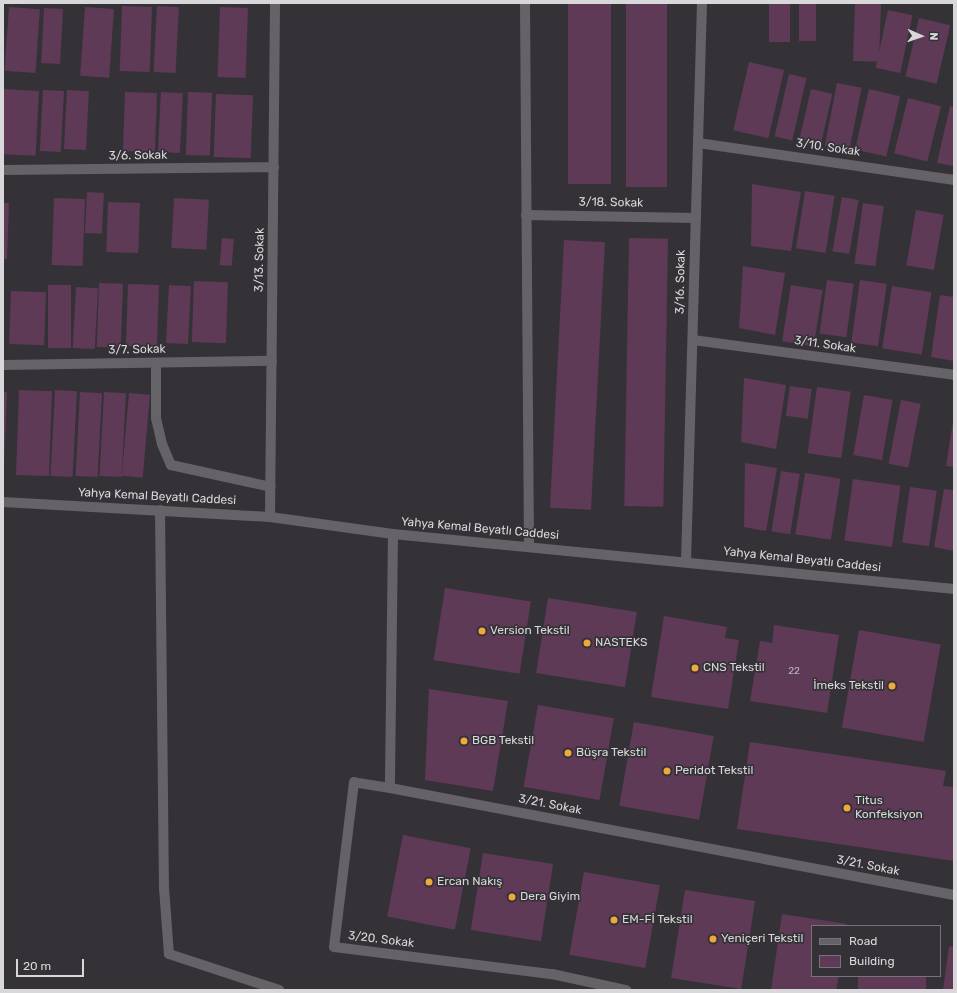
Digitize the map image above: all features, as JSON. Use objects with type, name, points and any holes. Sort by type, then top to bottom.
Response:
[{"type":"street","name":"3/13. Sokak","points":[[270,517],[275,3]]},
{"type":"street","points":[[525,3],[529,547]]},
{"type":"street","name":"3/16. Sokak","points":[[686,562],[702,3]]},
{"type":"street","name":"3/10. Sokak","points":[[698,143],[954,180]]},
{"type":"street","name":"3/6. Sokak","points":[[3,170],[274,167]]},
{"type":"street","name":"3/18. Sokak","points":[[526,215],[696,218]]},
{"type":"street","name":"3/11. Sokak","points":[[693,340],[954,375]]},
{"type":"street","name":"3/7. Sokak","points":[[3,365],[272,361]]},
{"type":"street","points":[[156,363],[156,418],[162,444],[171,465],[271,487]]},
{"type":"street","name":"Yahya Kemal Beyatlı Caddesi","points":[[3,502],[270,517],[393,534],[954,589]]},
{"type":"street","points":[[160,510],[164,888],[169,954],[279,990]]},
{"type":"street","points":[[390,788],[393,534]]},
{"type":"street","name":"3/20. Sokak","points":[[390,788],[354,782],[334,947],[552,974],[626,990]]},
{"type":"street","name":"3/21. Sokak","points":[[390,788],[954,895]]},
{"type":"building","points":[[568,3],[611,3],[611,184],[568,184]]},
{"type":"building","points":[[626,3],[667,3],[667,187],[626,187]]},
{"type":"building","points":[[769,3],[790,3],[790,42],[769,42]]},
{"type":"building","points":[[799,3],[816,3],[816,41],[799,41]]},
{"type":"building","points":[[855,3],[881,4],[879,62],[853,61]]},
{"type":"building","points":[[122,6],[152,7],[150,72],[120,71]]},
{"type":"building","points":[[157,6],[179,7],[176,73],[154,72]]},
{"type":"building","points":[[9,7],[40,9],[35,73],[5,71]]},
{"type":"building","points":[[85,7],[114,9],[109,78],[80,76]]},
{"type":"building","points":[[220,7],[248,8],[246,78],[218,77]]},
{"type":"building","points":[[44,8],[63,9],[60,64],[41,63]]},
{"type":"building","points":[[888,10],[912,15],[900,73],[876,68]]},
{"type":"building","points":[[919,18],[950,25],[937,84],[906,76]]},
{"type":"building","points":[[749,62],[784,70],[768,138],[733,130]]},
{"type":"building","points":[[789,74],[807,78],[792,140],[775,136]]},
{"type":"building","points":[[837,83],[862,88],[849,151],[825,146]]},
{"type":"building","points":[[3,89],[39,91],[36,156],[3,154]]},
{"type":"building","points":[[811,89],[832,94],[820,147],[799,142]]},
{"type":"building","points":[[869,89],[900,96],[886,157],[855,149]]},
{"type":"building","points":[[43,90],[64,91],[61,152],[40,151]]},
{"type":"building","points":[[67,90],[89,91],[86,150],[64,149]]},
{"type":"building","points":[[125,92],[157,93],[155,152],[123,151]]},
{"type":"building","points":[[161,92],[183,93],[180,153],[158,152]]},
{"type":"building","points":[[188,92],[212,93],[210,156],[186,155]]},
{"type":"building","points":[[216,94],[253,95],[251,158],[214,157]]},
{"type":"building","points":[[908,98],[941,106],[927,162],[894,153]]},
{"type":"building","points":[[950,106],[954,107],[954,166],[937,163]]},
{"type":"building","points":[[752,184],[801,192],[791,251],[751,246]]},
{"type":"building","points":[[805,191],[835,196],[826,253],[796,248]]},
{"type":"building","points":[[87,192],[104,193],[102,234],[85,233]]},
{"type":"building","points":[[842,197],[859,200],[849,254],[832,251]]},
{"type":"building","points":[[54,198],[85,199],[83,266],[52,265]]},
{"type":"building","points":[[174,198],[209,200],[206,250],[171,248]]},
{"type":"building","points":[[108,202],[140,203],[138,253],[106,252]]},
{"type":"building","points":[[3,203],[9,203],[7,259],[3,259]]},
{"type":"building","points":[[863,203],[884,206],[875,266],[855,263]]},
{"type":"building","points":[[916,210],[944,215],[934,270],[906,265]]},
{"type":"building","points":[[222,238],[234,239],[232,266],[220,265]]},
{"type":"building","points":[[629,238],[668,239],[663,507],[624,506]]},
{"type":"building","points":[[564,240],[605,242],[591,510],[550,508]]},
{"type":"building","points":[[743,266],[785,273],[775,335],[739,328]]},
{"type":"building","points":[[827,280],[854,284],[846,337],[819,333]]},
{"type":"building","points":[[860,280],[887,284],[878,346],[851,342]]},
{"type":"building","points":[[194,281],[228,282],[226,343],[192,342]]},
{"type":"building","points":[[99,283],[123,284],[121,348],[97,347]]},
{"type":"building","points":[[128,284],[159,285],[157,347],[126,346]]},
{"type":"building","points":[[48,285],[71,285],[71,348],[48,348]]},
{"type":"building","points":[[169,285],[191,286],[188,344],[166,343]]},
{"type":"building","points":[[791,285],[823,290],[814,346],[782,341]]},
{"type":"building","points":[[892,286],[932,292],[922,354],[882,348]]},
{"type":"building","points":[[76,287],[98,288],[95,349],[73,348]]},
{"type":"building","points":[[11,291],[46,292],[44,345],[9,344]]},
{"type":"building","points":[[940,295],[954,297],[954,361],[931,357]]},
{"type":"building","points":[[744,378],[786,385],[776,449],[741,442]]},
{"type":"building","points":[[790,386],[812,389],[808,419],[786,416]]},
{"type":"building","points":[[817,387],[851,392],[841,458],[808,453]]},
{"type":"building","points":[[19,390],[52,391],[49,476],[16,475]]},
{"type":"building","points":[[55,390],[77,391],[72,477],[50,476]]},
{"type":"building","points":[[3,392],[7,392],[4,464],[3,464]]},
{"type":"building","points":[[80,392],[102,393],[98,477],[76,476]]},
{"type":"building","points":[[104,392],[126,393],[122,477],[100,476]]},
{"type":"building","points":[[129,393],[150,395],[143,478],[122,476]]},
{"type":"building","points":[[864,395],[893,400],[882,460],[853,455]]},
{"type":"building","points":[[901,400],[921,404],[908,468],[889,464]]},
{"type":"building","points":[[954,422],[954,467],[946,466]]},
{"type":"building","points":[[745,463],[777,468],[766,531],[744,527]]},
{"type":"building","points":[[781,471],[800,474],[790,534],[771,531]]},
{"type":"building","points":[[805,473],[841,479],[831,540],[795,534]]},
{"type":"building","points":[[853,479],[901,486],[892,547],[844,540]]},
{"type":"building","points":[[910,487],[937,491],[929,546],[902,542]]},
{"type":"building","points":[[944,489],[954,490],[954,551],[934,547]]},
{"type":"building","name":"Version Tekstil","points":[[445,588],[531,602],[520,674],[434,660]]},
{"type":"building","name":"NASTEKS","points":[[548,598],[637,612],[625,687],[536,673]]},
{"type":"building","name":"CNS Tekstil","points":[[664,616],[727,627],[725,638],[739,640],[728,709],[651,697]]},
{"type":"building","points":[[774,625],[839,635],[827,713],[750,701],[760,641],[772,643]]},
{"type":"building","name":"İmeks Tekstil","points":[[859,630],[941,644],[924,742],[842,727]]},
{"type":"building","name":"BGB Tekstil","points":[[429,689],[508,701],[493,791],[425,780]]},
{"type":"building","name":"Büşra Tekstil","points":[[538,705],[614,718],[599,800],[524,787]]},
{"type":"building","name":"Peridot Tekstil","points":[[634,722],[714,736],[699,820],[619,806]]},
{"type":"building","name":"Titus Konfeksiyon","points":[[750,742],[946,771],[943,786],[954,787],[954,861],[737,829]]},
{"type":"building","name":"Ercan Nakış","points":[[403,835],[471,848],[455,930],[387,916]]},
{"type":"building","name":"Dera Giyim","points":[[483,853],[553,864],[541,941],[471,930]]},
{"type":"building","name":"EM-Fİ Tekstil","points":[[584,872],[660,885],[645,968],[569,955]]},
{"type":"building","name":"Yeniçeri Tekstil","points":[[685,890],[755,901],[741,989],[671,978]]},
{"type":"building","points":[[782,914],[847,924],[811,925],[811,977],[839,977],[836,990],[771,990]]},
{"type":"building","points":[[949,946],[954,947],[954,990],[943,990]]},
{"type":"building","points":[[858,977],[926,977],[926,990],[858,990]]},
{"type":"place","name":"Version Tekstil","points":[[482,631]]},
{"type":"place","name":"NASTEKS","points":[[587,643]]},
{"type":"place","name":"CNS Tekstil","points":[[695,668]]},
{"type":"place","name":"İmeks Tekstil","points":[[892,686]]},
{"type":"place","name":"BGB Tekstil","points":[[464,741]]},
{"type":"place","name":"Büşra Tekstil","points":[[568,753]]},
{"type":"place","name":"Peridot Tekstil","points":[[667,771]]},
{"type":"place","name":"Titus Konfeksiyon","points":[[847,808]]},
{"type":"place","name":"Ercan Nakış","points":[[429,882]]},
{"type":"place","name":"Dera Giyim","points":[[512,897]]},
{"type":"place","name":"EM-Fİ Tekstil","points":[[614,920]]},
{"type":"place","name":"Yeniçeri Tekstil","points":[[713,939]]}]
